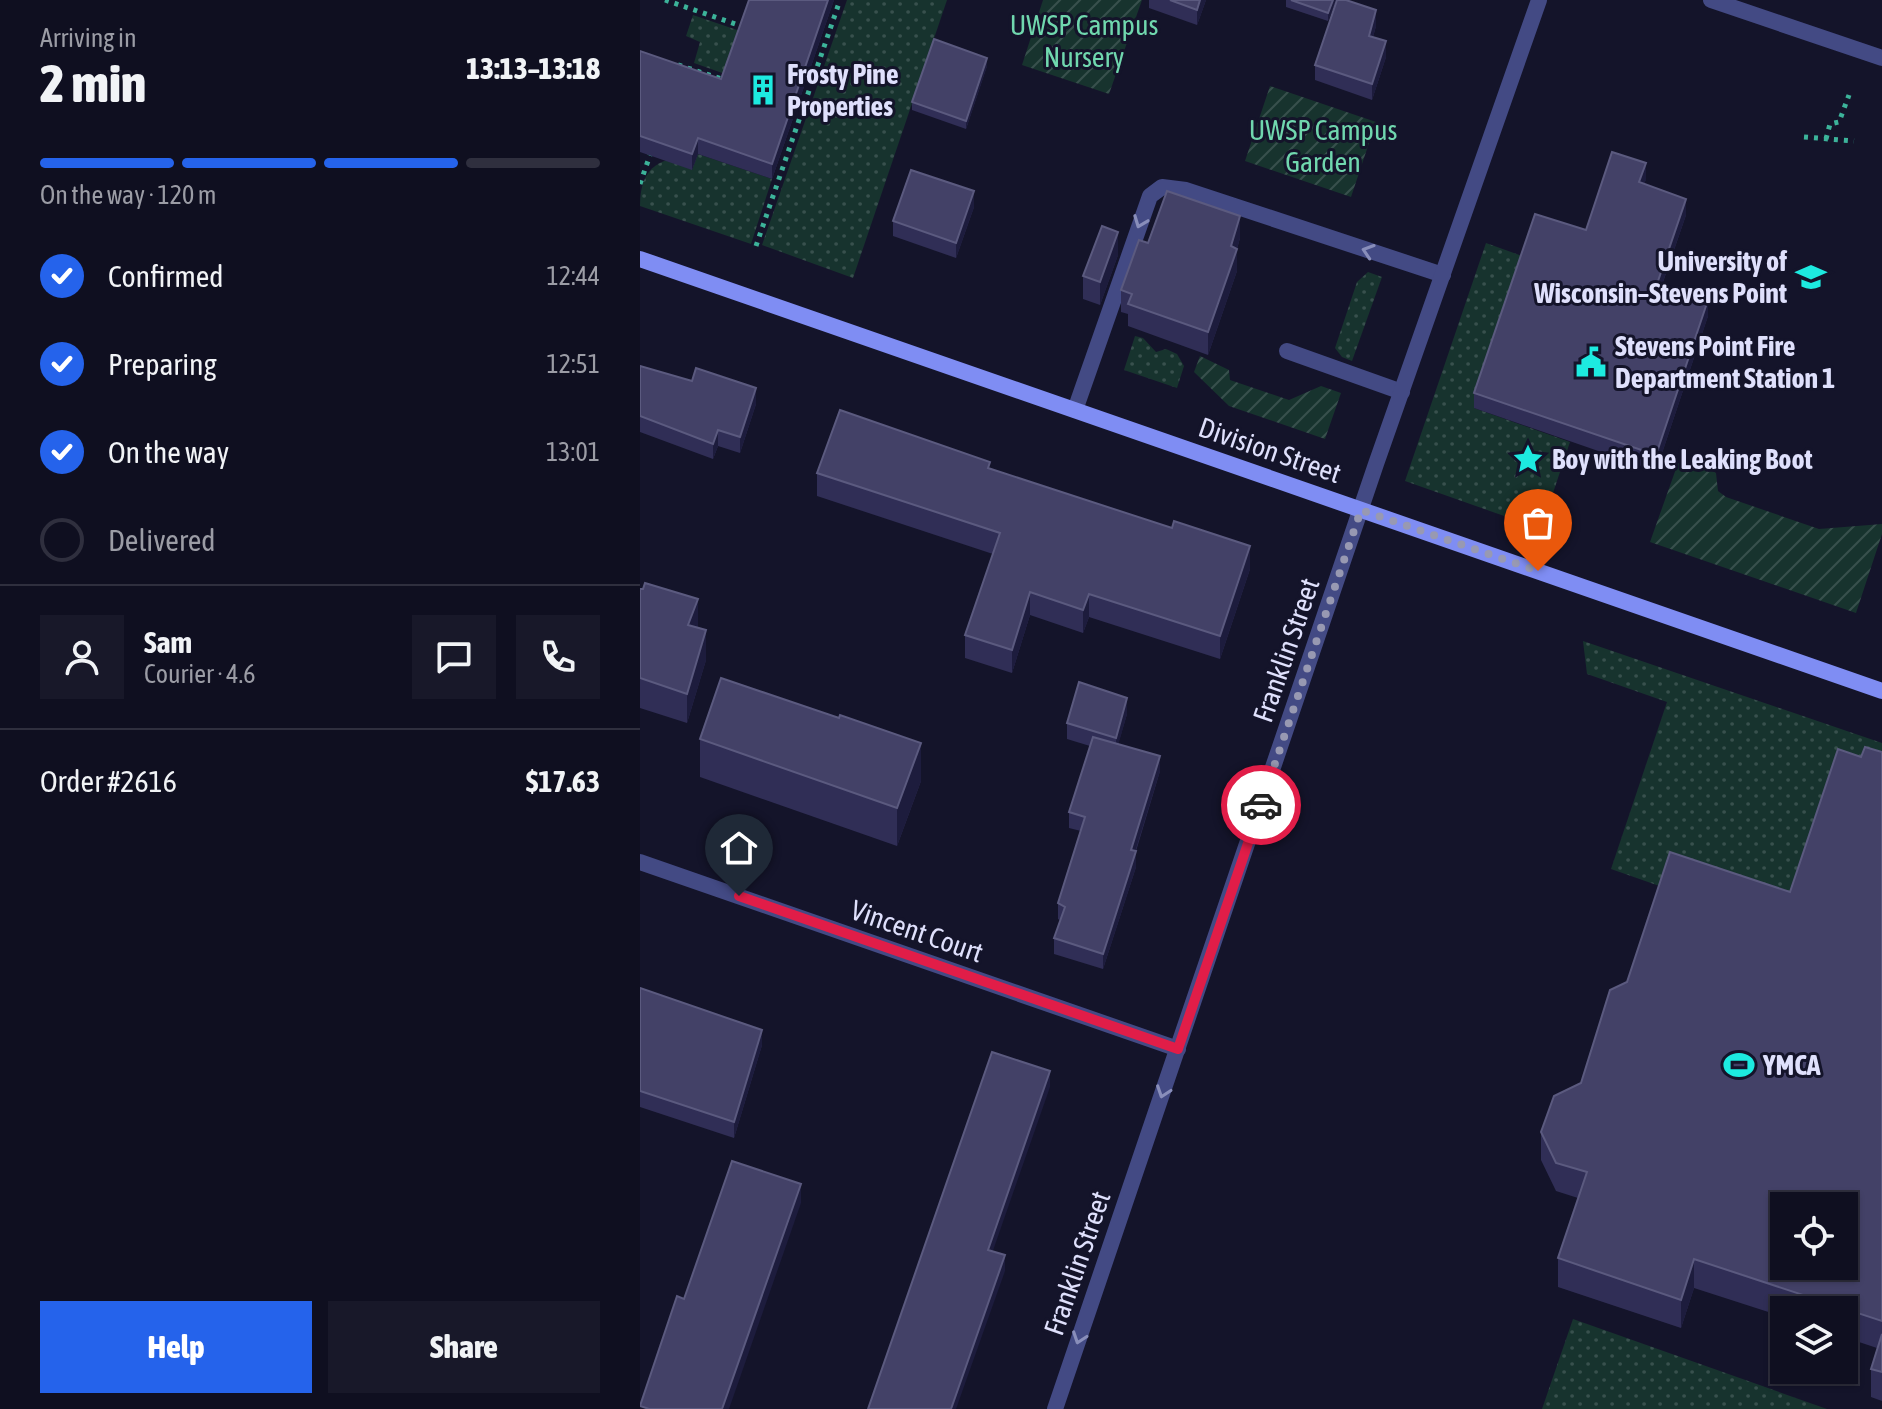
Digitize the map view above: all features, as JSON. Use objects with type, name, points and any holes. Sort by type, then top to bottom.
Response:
[{"type":"main road","name":"Division Street","points":[[640,259],[1882,691]]},
{"type":"street","name":"Franklin Street","points":[[1055,1409],[1361,510],[1539,0]]},
{"type":"street","points":[[1711,0],[1882,58]]},
{"type":"street","points":[[1075,410],[1150,196],[1162,187],[1186,190],[1443,275]]},
{"type":"street","points":[[1287,351],[1402,392]]},
{"type":"street","name":"Vincent Court","points":[[640,862],[1178,1049]]},
{"type":"path","points":[[665,0],[745,27]]},
{"type":"path","points":[[756,246],[840,0]]},
{"type":"path","points":[[674,79],[676,64],[726,81]]},
{"type":"path","points":[[1826,139],[1830,124],[1839,122],[1849,95]]},
{"type":"path","points":[[1804,137],[1854,141]]},
{"type":"path","points":[[640,184],[650,155]]},
{"type":"green space","points":[[847,0],[947,0],[853,278],[762,245]]},
{"type":"green space","name":"UWSP Campus Nursery","points":[[1043,0],[1142,0],[1109,94],[1022,65]]},
{"type":"green space","points":[[693,15],[743,32],[728,75],[694,63],[700,42],[686,36]]},
{"type":"green space","name":"UWSP Campus Garden","points":[[1270,86],[1376,122],[1351,197],[1245,161]]},
{"type":"green space","points":[[698,154],[772,179],[751,244],[640,206],[644,180],[649,172],[664,161]]},
{"type":"green space","points":[[1486,243],[1525,257],[1474,408],[1570,442],[1541,529],[1405,481]]},
{"type":"green space","points":[[1368,272],[1382,277],[1352,361],[1342,357],[1335,348],[1357,282]]},
{"type":"green space","points":[[1135,336],[1143,338],[1156,352],[1166,349],[1177,354],[1184,366],[1177,388],[1124,370]]},
{"type":"green space","points":[[1200,356],[1229,370],[1230,380],[1289,400],[1321,386],[1341,393],[1325,439],[1229,406],[1194,372]]},
{"type":"green space","points":[[1699,462],[1716,473],[1718,491],[1726,497],[1819,529],[1882,524],[1882,534],[1856,613],[1650,542],[1678,463]]},
{"type":"green space","points":[[1583,641],[1882,743],[1882,778],[1791,917],[1668,889],[1611,869],[1667,702],[1587,674]]},
{"type":"green space","points":[[1573,1319],[1827,1409],[1542,1409]]},
{"type":"building","name":"Frosty Pine Properties","points":[[749,0],[828,0],[772,164],[698,138],[692,154],[640,136],[640,51],[721,79]]},
{"type":"building","points":[[1170,0],[1200,0],[1197,10]]},
{"type":"building","points":[[1291,0],[1333,0],[1328,13]]},
{"type":"building","points":[[1337,0],[1376,10],[1369,36],[1386,41],[1372,84],[1315,65]]},
{"type":"building","points":[[934,39],[987,58],[966,121],[912,102]]},
{"type":"building","name":"Stevens Point Fire Department Station 1","points":[[1612,152],[1646,163],[1639,182],[1686,199],[1657,284],[1708,300],[1656,455],[1474,393],[1535,214],[1586,230]]},
{"type":"building","points":[[911,170],[974,191],[956,243],[893,221]]},
{"type":"building","points":[[1167,191],[1240,216],[1231,246],[1237,249],[1208,332],[1128,304],[1132,294],[1121,290],[1139,240],[1148,243]]},
{"type":"building","points":[[1102,226],[1118,232],[1100,282],[1083,276]]},
{"type":"building","points":[[640,366],[692,381],[696,368],[756,388],[740,437],[718,430],[713,444],[640,416]]},
{"type":"building","points":[[840,410],[990,462],[988,468],[1172,528],[1174,521],[1250,546],[1220,636],[1089,594],[1083,610],[1030,592],[1012,650],[965,635],[1000,533],[817,473]]},
{"type":"building","points":[[645,583],[698,599],[688,625],[706,630],[687,694],[640,678],[640,589]]},
{"type":"building","points":[[721,678],[921,743],[897,808],[700,739]]},
{"type":"building","points":[[1079,682],[1127,698],[1116,738],[1067,723]]},
{"type":"building","points":[[1093,737],[1160,756],[1131,850],[1136,851],[1103,954],[1054,938],[1065,907],[1058,903],[1085,817],[1069,812]]},
{"type":"building","name":"YMCA","points":[[1865,747],[1882,752],[1882,1321],[1858,1313],[1858,1296],[1806,1296],[1694,1259],[1681,1300],[1558,1258],[1587,1172],[1556,1163],[1541,1132],[1554,1096],[1581,1083],[1610,990],[1627,982],[1670,852],[1790,892],[1838,749],[1861,757]]},
{"type":"building","points":[[640,988],[762,1030],[734,1122],[640,1091]]},
{"type":"building","points":[[992,1052],[1050,1071],[988,1250],[1005,1255],[951,1409],[868,1409]]},
{"type":"building","points":[[732,1161],[801,1184],[722,1409],[649,1409],[640,1406],[677,1296],[684,1299]]},
{"type":"building","points":[[1882,1334],[1882,1372],[1871,1369]]},
{"type":"way so far","points":[[1261,805],[1361,510],[1538,571]]},
{"type":"place","name":"Frosty Pine Properties","points":[[763,90]]},
{"type":"place","name":"University of Wisconsin–Stevens Point","points":[[1811,277]]},
{"type":"place","name":"Stevens Point Fire Department Station 1","points":[[1591,362]]},
{"type":"place","name":"Boy with the Leaking Boot","points":[[1528,459]]},
{"type":"place","name":"YMCA","points":[[1739,1065]]},
{"type":"route","points":[[739,896],[1178,1049],[1261,805]]}]
